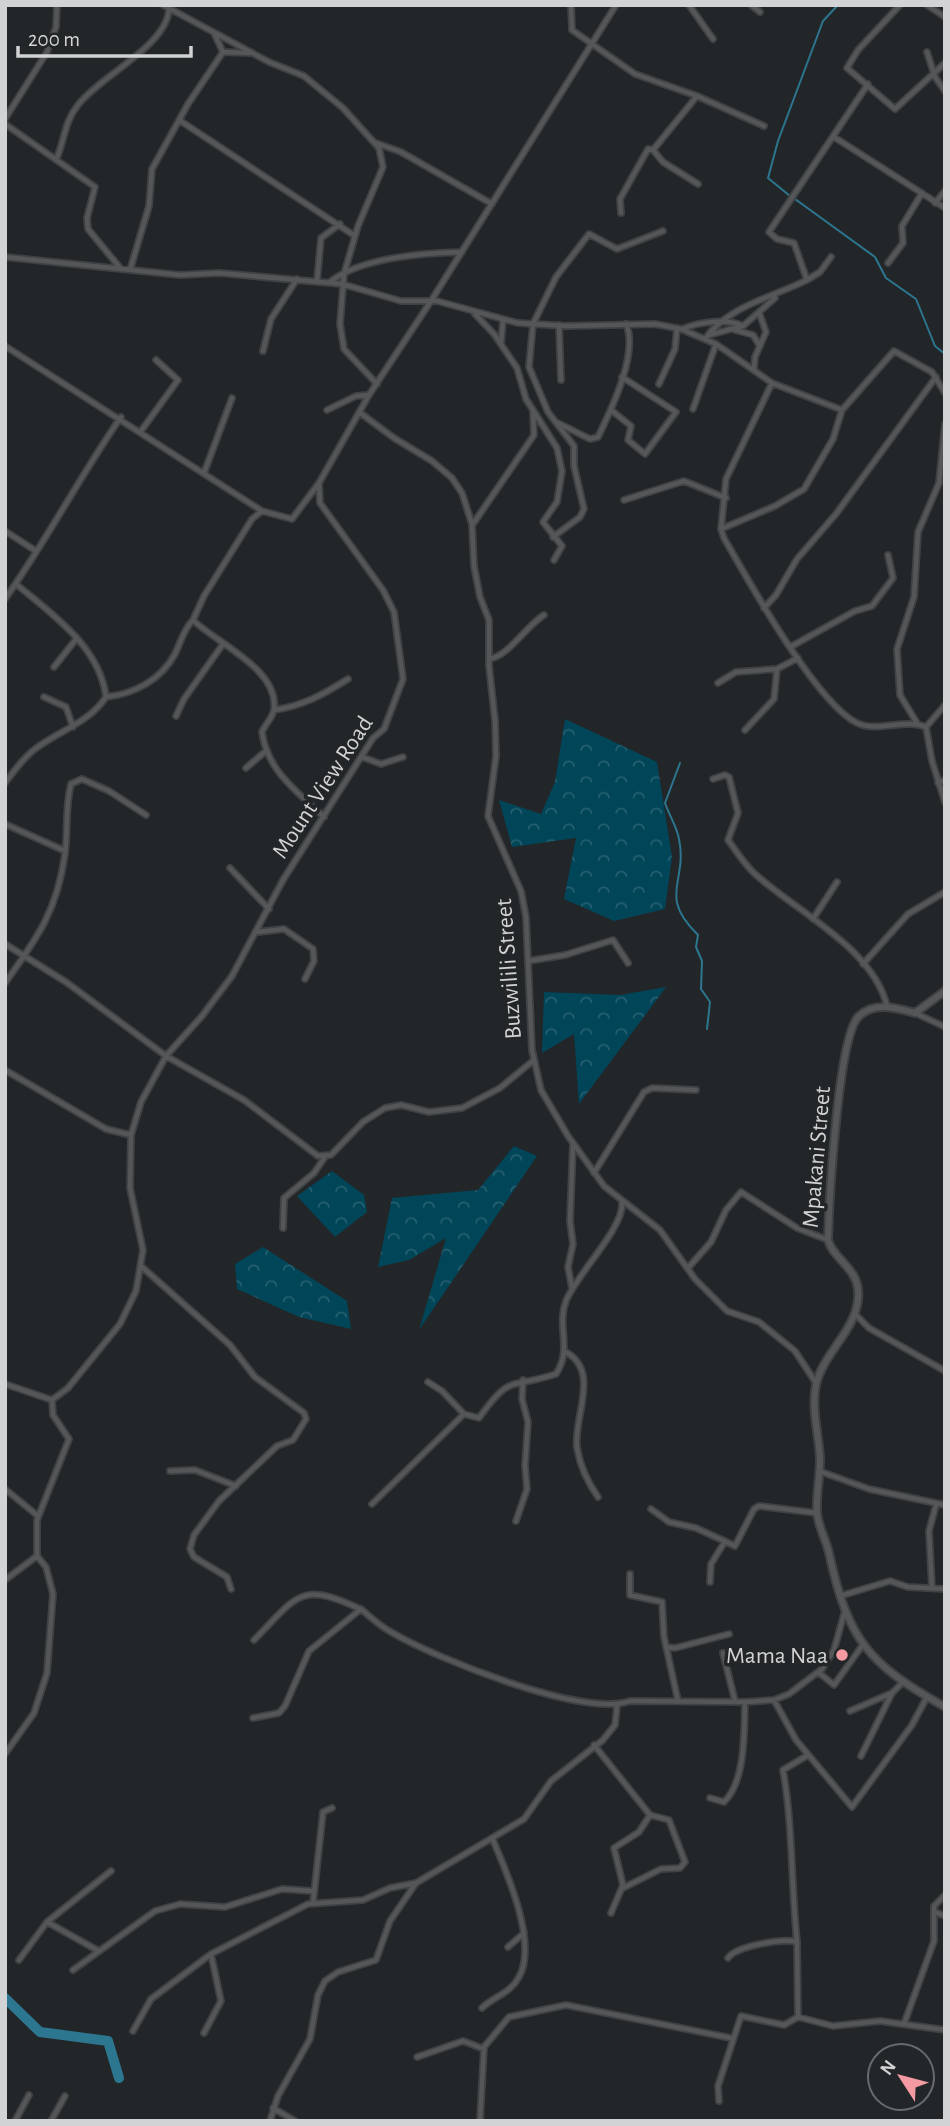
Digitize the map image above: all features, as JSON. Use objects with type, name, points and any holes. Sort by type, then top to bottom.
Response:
[{"type":"street","points":[[57,5],[50,46],[5,121],[95,187],[87,218],[88,229],[122,269]]},
{"type":"street","points":[[163,5],[304,76],[343,108],[375,143],[381,154],[383,167],[355,236],[345,271],[340,324],[344,349],[377,384]]},
{"type":"street","points":[[570,5],[572,30],[635,74],[697,96],[764,126]]},
{"type":"street","points":[[5,346],[121,417],[262,511],[292,519],[319,484],[369,395],[432,301],[616,5]]},
{"type":"street","points":[[688,5],[713,39]]},
{"type":"street","points":[[751,5],[760,12]]},
{"type":"street","points":[[900,5],[846,65],[895,109],[945,63]]},
{"type":"street","points":[[927,5],[945,17]]},
{"type":"street","points":[[57,159],[65,122],[79,103],[150,43],[167,21],[169,9]]},
{"type":"street","points":[[214,33],[223,52]]},
{"type":"street","points":[[223,52],[254,53]]},
{"type":"street","points":[[130,270],[150,199],[150,173],[179,120],[223,52]]},
{"type":"street","points":[[927,52],[935,77],[945,92]]},
{"type":"street","points":[[807,280],[794,243],[777,239],[769,232],[869,84]]},
{"type":"street","points":[[653,150],[697,96]]},
{"type":"street","points":[[179,120],[355,236]]},
{"type":"street","points":[[834,137],[945,208]]},
{"type":"street","points":[[375,143],[401,152],[492,204]]},
{"type":"street","points":[[621,213],[624,192],[648,149],[698,184]]},
{"type":"street","points":[[935,202],[945,191]]},
{"type":"street","points":[[888,263],[903,243],[902,226],[922,193]]},
{"type":"street","points":[[317,281],[321,238],[340,225]]},
{"type":"street","points":[[553,537],[580,517],[584,509],[574,466],[574,446],[545,406],[529,367],[533,324],[556,277],[589,234],[617,249],[663,231]]},
{"type":"street","points":[[329,283],[345,271],[396,259],[462,252]]},
{"type":"street","points":[[5,257],[130,270],[342,284],[401,301],[432,301],[503,321],[559,325],[655,324],[679,328],[707,337],[772,383],[842,410]]},
{"type":"street","points":[[707,337],[718,324],[745,306],[778,295],[820,272],[831,257]]},
{"type":"street","points":[[263,352],[271,319],[297,279]]},
{"type":"street","points":[[707,337],[743,326],[778,295]]},
{"type":"street","points":[[762,300],[765,308]]},
{"type":"street","points":[[754,369],[766,332],[759,312]]},
{"type":"street","points":[[474,313],[501,344],[517,368],[533,411],[555,443],[561,467],[556,507],[543,522],[562,548],[554,560]]},
{"type":"street","points":[[501,344],[503,321]]},
{"type":"street","points":[[679,328],[696,323],[743,326]]},
{"type":"street","points":[[558,423],[594,440],[611,410],[622,377],[629,342],[626,324]]},
{"type":"street","points":[[559,325],[561,380]]},
{"type":"street","points":[[659,384],[675,349],[679,328]]},
{"type":"street","points":[[734,330],[753,335],[760,346]]},
{"type":"street","points":[[693,409],[716,344]]},
{"type":"street","points":[[721,529],[775,506],[804,489],[833,439],[842,410],[892,352],[916,362],[936,377],[945,393]]},
{"type":"street","points":[[141,431],[178,380],[156,360]]},
{"type":"street","points":[[611,410],[631,426],[628,440],[645,454],[676,412],[622,377]]},
{"type":"street","points":[[764,608],[776,595],[797,559],[836,514],[936,377]]},
{"type":"street","points":[[772,383],[767,400],[729,471],[721,529],[764,608],[798,658],[839,710],[860,724],[917,723],[925,727]]},
{"type":"street","points":[[327,410],[356,396],[369,395]]},
{"type":"street","points":[[204,473],[232,398]]},
{"type":"street","points":[[472,524],[534,435],[533,411]]},
{"type":"street","name":"Buzwilili Street","points":[[359,412],[453,478],[462,493],[472,524],[474,566],[480,597],[489,620],[489,659],[496,741],[488,816],[521,891],[534,1060],[541,1090],[573,1144],[594,1173],[622,1203],[639,1212],[660,1230],[688,1268],[727,1311],[759,1322],[796,1351],[816,1382]]},
{"type":"street","points":[[5,599],[83,472],[121,417]]},
{"type":"street","points":[[917,723],[900,695],[897,649],[914,597],[918,532],[939,483],[945,424]]},
{"type":"street","points":[[624,500],[684,481],[726,498]]},
{"type":"street","name":"Mount View Road","points":[[52,1400],[68,1388],[120,1324],[130,1307],[142,1267],[142,1238],[130,1200],[131,1135],[141,1102],[166,1056],[202,1016],[232,976],[283,880],[373,738],[384,729],[399,693],[403,679],[394,612],[383,590],[320,503],[319,484]]},
{"type":"street","points":[[5,783],[36,748],[73,727],[100,706],[106,697],[147,684],[172,658],[185,628],[193,620],[204,596],[252,519],[262,511]]},
{"type":"street","points":[[5,531],[36,551]]},
{"type":"street","points":[[792,646],[855,611],[875,604],[893,578],[888,555]]},
{"type":"street","points":[[16,584],[77,638],[101,672],[106,697]]},
{"type":"street","points":[[489,659],[497,657],[532,622],[544,615]]},
{"type":"street","points":[[193,620],[251,663],[267,685],[275,700],[274,710],[262,733],[267,750],[286,783],[324,817]]},
{"type":"street","points":[[54,667],[77,638]]},
{"type":"street","points":[[176,716],[184,699],[223,644]]},
{"type":"street","points":[[718,683],[740,671],[777,669],[798,658]]},
{"type":"street","points":[[745,730],[774,699],[777,669]]},
{"type":"street","points":[[274,710],[306,702],[348,679]]},
{"type":"street","points":[[44,696],[66,707],[73,727]]},
{"type":"street","points":[[925,727],[945,705]]},
{"type":"street","points":[[925,727],[945,802]]},
{"type":"street","points":[[246,768],[267,750]]},
{"type":"street","points":[[362,757],[381,764],[403,757]]},
{"type":"street","points":[[713,779],[725,775],[729,777],[738,813],[728,840],[747,866],[832,933],[883,989],[887,1006],[915,1013],[945,1027]]},
{"type":"street","points":[[5,983],[25,956],[58,898],[65,852],[66,801],[71,784],[76,780],[99,785],[146,815]]},
{"type":"street","points":[[938,783],[945,780]]},
{"type":"street","points":[[5,824],[65,852]]},
{"type":"street","points":[[230,868],[269,909]]},
{"type":"street","points":[[813,919],[837,882]]},
{"type":"street","points":[[863,964],[908,914],[945,892]]},
{"type":"street","points":[[257,932],[284,929],[313,949],[314,961],[305,979]]},
{"type":"street","points":[[528,961],[565,955],[613,940],[628,962]]},
{"type":"street","points":[[5,944],[166,1056],[212,1079],[318,1156],[326,1157]]},
{"type":"street","points":[[915,1013],[945,990]]},
{"type":"street","name":"Mpakani Street","points":[[855,1314],[858,1286],[828,1240],[837,1115],[850,1028],[862,1013],[887,1006]]},
{"type":"street","points":[[283,1228],[285,1198],[314,1173],[326,1157],[363,1122],[385,1108],[401,1105],[429,1112],[462,1108],[480,1101],[500,1088],[534,1060]]},
{"type":"street","points":[[5,1070],[106,1129],[131,1135]]},
{"type":"street","points":[[594,1173],[610,1153],[645,1091],[652,1088],[696,1090]]},
{"type":"street","points":[[572,1289],[568,1267],[573,1244],[570,1221],[573,1144]]},
{"type":"street","points":[[688,1268],[711,1242],[726,1210],[741,1192],[797,1228],[828,1240]]},
{"type":"street","points":[[428,1382],[442,1391],[464,1414],[480,1418],[493,1396],[523,1380],[556,1374],[566,1352],[564,1311],[572,1289],[619,1220],[622,1203]]},
{"type":"street","points":[[142,1267],[230,1345],[255,1377],[304,1413],[305,1422],[293,1440],[277,1446],[211,1510],[191,1543],[194,1557],[227,1577],[231,1589]]},
{"type":"street","points":[[945,1370],[869,1328],[855,1314],[816,1382],[819,1471],[817,1513],[844,1614],[862,1646],[902,1683],[945,1707]]},
{"type":"street","points":[[566,1352],[575,1357],[582,1368],[583,1396],[577,1448],[587,1480],[598,1497]]},
{"type":"street","points":[[516,1521],[527,1489],[524,1466],[528,1422],[522,1399],[523,1380]]},
{"type":"street","points":[[5,1384],[52,1400],[53,1415],[68,1435],[68,1445],[38,1516],[37,1556],[46,1567],[52,1594],[47,1673],[34,1713],[5,1754]]},
{"type":"street","points":[[372,1504],[464,1414]]},
{"type":"street","points":[[170,1471],[195,1470],[236,1486]]},
{"type":"street","points":[[819,1471],[869,1489],[945,1505]]},
{"type":"street","points":[[5,1489],[38,1516]]},
{"type":"street","points":[[932,1588],[929,1531],[936,1505]]},
{"type":"street","points":[[650,1509],[669,1522],[696,1528],[735,1546],[739,1543],[754,1509],[760,1506],[817,1513]]},
{"type":"street","points":[[710,1583],[711,1564],[724,1543]]},
{"type":"street","points":[[5,1580],[37,1556]]},
{"type":"street","points":[[630,1574],[630,1595],[662,1602],[666,1647],[678,1701]]},
{"type":"street","points":[[840,1595],[890,1581],[908,1587],[945,1589]]},
{"type":"street","points":[[254,1640],[291,1601],[305,1595],[337,1597],[361,1609],[393,1633],[456,1664],[593,1705],[617,1706],[630,1702],[678,1701],[745,1702],[774,1700],[789,1694],[818,1672],[834,1650],[844,1614]]},
{"type":"street","points":[[253,1718],[279,1713],[285,1706],[309,1651],[361,1609]]},
{"type":"street","points":[[666,1647],[676,1648],[729,1634]]},
{"type":"street","points":[[818,1672],[834,1685],[862,1646]]},
{"type":"street","points":[[723,1653],[735,1701]]},
{"type":"street","points":[[861,1756],[892,1693],[902,1683]]},
{"type":"street","points":[[850,1711],[892,1693]]},
{"type":"street","points":[[774,1700],[796,1740],[837,1791],[855,1807],[912,1725],[928,1697]]},
{"type":"street","points":[[710,1798],[724,1802],[733,1792],[744,1736],[745,1702]]},
{"type":"street","points":[[133,2031],[151,1999],[211,1954],[313,1903],[363,1900],[390,1888],[416,1883],[493,1840],[524,1819],[551,1781],[603,1740],[615,1725],[617,1706]]},
{"type":"street","points":[[594,1745],[650,1815],[670,1820],[685,1862],[680,1868],[651,1872],[622,1888]]},
{"type":"street","points":[[799,2017],[797,1942],[791,1896],[794,1861],[783,1770],[787,1764],[808,1755]]},
{"type":"street","points":[[313,1903],[312,1891],[323,1812],[332,1808]]},
{"type":"street","points":[[611,1913],[622,1888],[614,1848],[639,1832],[650,1815]]},
{"type":"street","points":[[482,2008],[490,2000],[502,1996],[519,1977],[524,1961],[524,1933],[517,1905],[493,1840]]},
{"type":"street","points":[[19,1960],[47,1922],[111,1871]]},
{"type":"street","points":[[270,2121],[273,2108],[310,2039],[320,1989],[329,1976],[376,1960],[390,1921],[416,1883]]},
{"type":"street","points":[[73,1970],[97,1951],[169,1905],[225,1907],[282,1889],[312,1891]]},
{"type":"street","points":[[904,2024],[934,1941],[937,1902],[945,1895]]},
{"type":"street","points":[[935,1912],[945,1916]]},
{"type":"street","points":[[47,1922],[97,1951]]},
{"type":"street","points":[[508,1947],[524,1933]]},
{"type":"street","points":[[728,1958],[738,1950],[777,1941],[797,1942]]},
{"type":"street","points":[[204,2033],[221,2001],[211,1954]]},
{"type":"street","points":[[480,2121],[484,2049],[508,2018],[562,2004],[731,2038]]},
{"type":"street","points":[[719,2101],[718,2086],[731,2038],[741,2016],[784,2025],[799,2017],[833,2026],[880,2021],[945,2030]]},
{"type":"street","points":[[416,2057],[460,2042],[484,2049]]},
{"type":"street","points":[[15,2121],[29,2095]]},
{"type":"street","points":[[51,2121],[65,2096]]},
{"type":"street","points":[[273,2108],[295,2121]]},
{"type":"green space","points":[[565,719],[657,762],[672,857],[665,909],[614,921],[564,899],[576,838],[512,847],[499,800],[541,814],[555,782]]},
{"type":"green space","points":[[666,987],[579,1104],[574,1034],[542,1053],[544,992],[620,995]]},
{"type":"green space","points":[[514,1146],[537,1156],[419,1330],[446,1238],[409,1260],[378,1267],[392,1198],[478,1190]]},
{"type":"green space","points":[[332,1171],[364,1195],[367,1212],[335,1237],[297,1196]]},
{"type":"green space","points":[[263,1247],[347,1301],[351,1329],[299,1317],[237,1289],[235,1264]]},
{"type":"waterway","points":[[790,196],[768,178],[778,141],[823,21],[838,5]]},
{"type":"waterway","points":[[795,199],[875,257],[886,278],[916,299],[935,346],[945,354]]},
{"type":"waterway","points":[[680,763],[665,803],[677,830],[681,854],[676,899],[686,921],[698,935],[696,947],[702,961],[701,989],[710,1002],[707,1029]]},
{"type":"waterway","points":[[5,1998],[40,2032],[108,2041],[119,2078]]},
{"type":"place","name":"Mama Naa","points":[[842,1655]]}]
